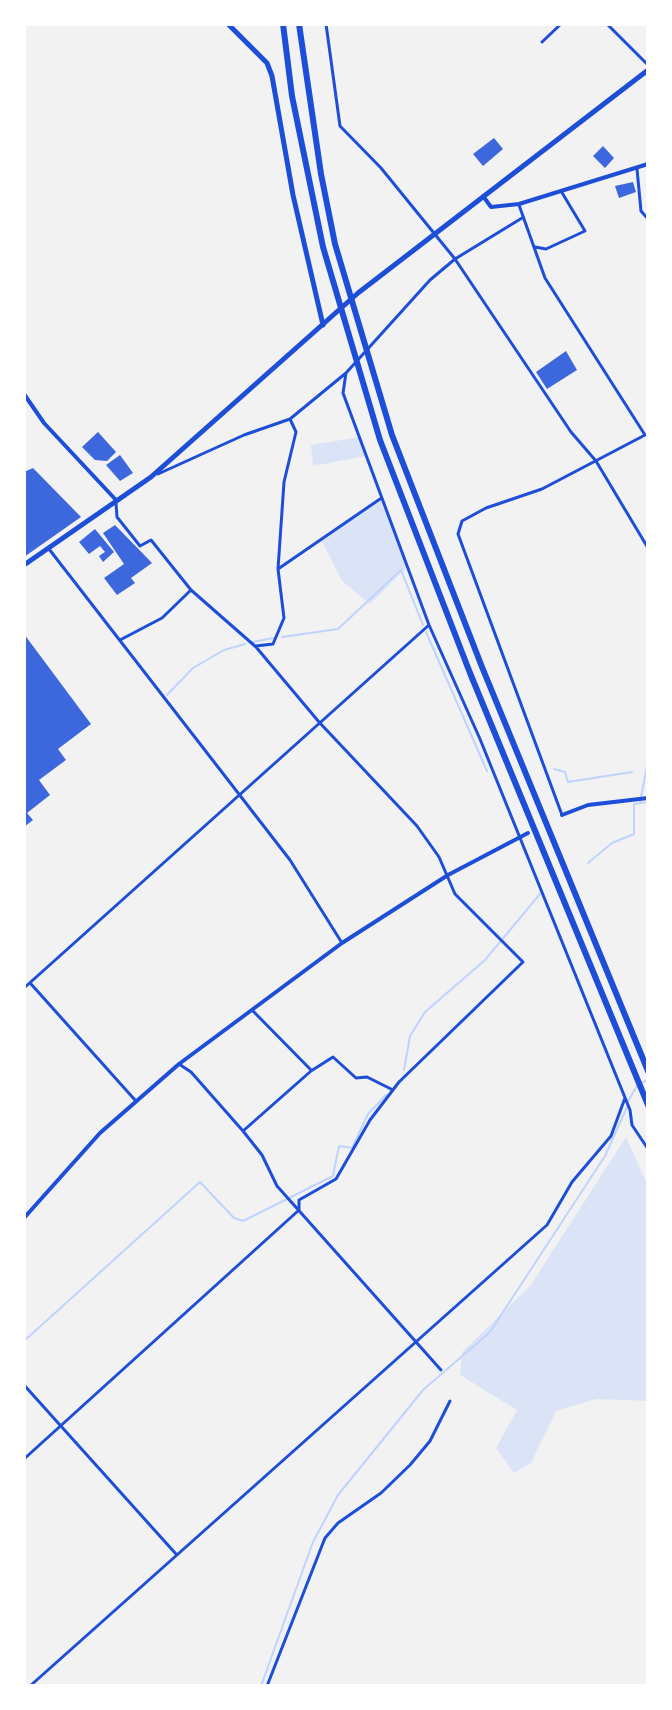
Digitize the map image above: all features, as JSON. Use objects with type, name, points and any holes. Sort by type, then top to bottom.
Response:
[{"type":"highway","points":[[281,24],[292,96],[332,285],[362,384],[421,549],[648,1105]]},
{"type":"highway","points":[[299,24],[321,174],[343,277],[372,375],[465,626],[648,1071]]},
{"type":"main road","points":[[228,24],[267,63],[272,76],[293,195],[323,325]]},
{"type":"main road","points":[[24,565],[151,477],[432,233],[648,68]]},
{"type":"main road","points":[[483,196],[491,207],[519,204],[648,164]]},
{"type":"main road","points":[[24,394],[44,423],[116,500]]},
{"type":"main road","points":[[562,815],[588,805],[643,799]]},
{"type":"main road","points":[[24,1218],[135,1100],[179,1064],[342,943],[448,875],[528,833]]},
{"type":"street","points":[[326,24],[340,126],[381,168],[455,259],[571,432],[596,461],[648,548]]},
{"type":"street","points":[[542,42],[561,24]]},
{"type":"street","points":[[607,24],[648,68]]},
{"type":"street","points":[[637,169],[641,211],[648,219]]},
{"type":"street","points":[[534,247],[546,249],[585,231],[561,191]]},
{"type":"street","points":[[519,204],[545,278],[647,434],[542,489],[486,508],[462,521],[458,534],[562,815]]},
{"type":"street","points":[[151,477],[244,435],[290,419],[346,373],[430,280],[455,259],[523,218]]},
{"type":"street","points":[[346,373],[343,393],[429,625],[480,739],[630,1110],[632,1125],[648,1149]]},
{"type":"street","points":[[255,646],[273,644],[284,618],[278,569],[284,482],[296,432],[290,419]]},
{"type":"street","points":[[278,569],[382,498]]},
{"type":"street","points":[[24,1459],[299,1210],[299,1200],[336,1179],[370,1120],[393,1090],[523,962],[471,914],[455,894],[448,875],[417,826],[319,722],[255,646],[191,590],[151,540],[140,546],[117,517],[116,500]]},
{"type":"street","points":[[49,549],[290,860],[342,943]]},
{"type":"street","points":[[120,640],[162,618],[191,590]]},
{"type":"street","points":[[24,988],[429,625]]},
{"type":"street","points":[[30,983],[135,1100]]},
{"type":"street","points":[[252,1010],[311,1071]]},
{"type":"street","points":[[243,1131],[311,1071],[333,1057],[356,1078],[367,1077],[393,1090]]},
{"type":"street","points":[[179,1064],[191,1072],[243,1131],[262,1155],[277,1186],[414,1344],[441,1370]]},
{"type":"street","points":[[30,1686],[547,1225],[572,1182],[611,1136],[626,1100]]},
{"type":"street","points":[[24,1385],[176,1554]]},
{"type":"street","points":[[267,1686],[325,1538],[410,1465],[430,1441],[450,1401]]},
{"type":"shaded area","points":[[359,437],[366,456],[313,466],[311,445]]},
{"type":"shaded area","points":[[382,498],[407,567],[370,604],[342,581],[322,541]]},
{"type":"shaded area","points":[[626,1137],[648,1186],[648,1401],[596,1399],[556,1411],[531,1463],[514,1473],[496,1448],[517,1410],[460,1375],[462,1352],[530,1286]]},
{"type":"building","points":[[494,138],[503,149],[483,166],[473,154]]},
{"type":"building","points":[[603,146],[614,158],[605,168],[593,156]]},
{"type":"building","points":[[633,182],[636,192],[619,198],[615,186]]},
{"type":"building","points":[[566,351],[577,370],[547,389],[536,372]]},
{"type":"building","points":[[98,432],[116,452],[107,461],[95,460],[82,447]]},
{"type":"building","points":[[120,455],[133,473],[120,481],[106,465]]},
{"type":"building","points":[[33,468],[81,517],[24,557],[24,472]]},
{"type":"building","points":[[115,525],[152,563],[131,578],[135,583],[117,595],[104,578],[124,564],[103,533]]},
{"type":"building","points":[[95,529],[114,552],[103,562],[99,556],[105,552],[100,546],[89,554],[79,542]]},
{"type":"building","points":[[24,634],[91,724],[58,749],[66,760],[39,780],[50,795],[27,813],[33,820],[24,827]]},
{"type":"waterway","points":[[282,637],[338,629],[401,570],[423,625]]},
{"type":"waterway","points":[[426,632],[487,771]]},
{"type":"waterway","points":[[253,642],[273,638]]},
{"type":"waterway","points":[[167,695],[193,668],[224,650],[245,644]]},
{"type":"waterway","points":[[588,863],[612,843],[634,834],[634,804],[640,803],[648,760]]},
{"type":"waterway","points":[[554,769],[565,772],[568,782],[632,772]]},
{"type":"waterway","points":[[641,803],[648,802]]},
{"type":"waterway","points":[[404,1070],[410,1036],[425,1012],[485,960],[540,894]]},
{"type":"waterway","points":[[642,1083],[648,1079]]},
{"type":"waterway","points":[[628,1101],[637,1086]]},
{"type":"waterway","points":[[24,1341],[200,1182],[234,1218],[243,1221],[333,1176],[339,1146],[352,1148],[368,1114],[386,1095]]},
{"type":"waterway","points":[[261,1686],[313,1542],[338,1495],[423,1390],[490,1332],[605,1156],[627,1107]]}]
